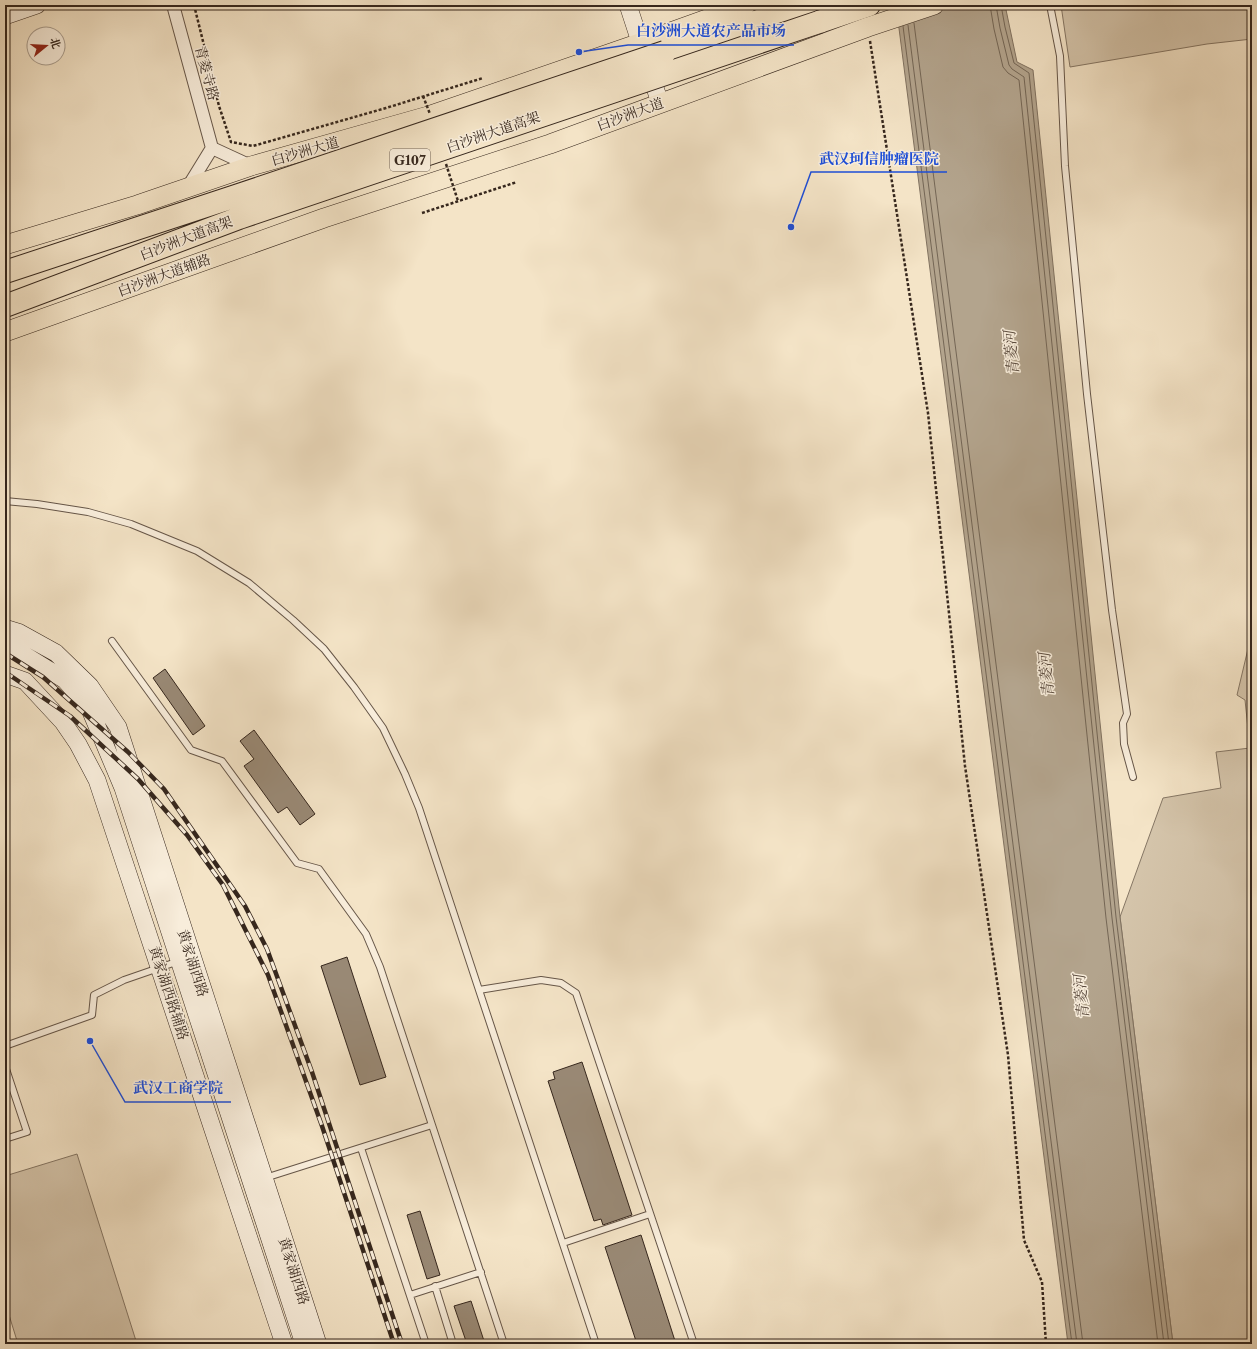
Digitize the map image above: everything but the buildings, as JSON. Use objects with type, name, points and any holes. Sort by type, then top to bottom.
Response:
[{"type":"highway","name":"白沙洲大道高架","points":[[5,272],[806,5]]},
{"type":"highway","name":"白沙洲大道高架","points":[[7,306],[239,218],[872,18]]},
{"type":"highway","points":[[5,262],[233,197]]},
{"type":"main road","points":[[5,16],[37,5]]},
{"type":"main road","points":[[628,5],[660,103]]},
{"type":"main road","name":"白沙洲大道","points":[[251,166],[428,116],[746,5]]},
{"type":"main road","name":"白沙洲大道","points":[[324,218],[550,144],[660,103],[872,18],[934,5]]},
{"type":"main road","points":[[5,245],[137,205],[251,166]]},
{"type":"main road","name":"白沙洲大道辅路","points":[[5,332],[324,218]]},
{"type":"main road","name":"黄家湖西路","points":[[5,628],[18,632],[56,653],[90,686],[118,727],[263,1179],[318,1344]]},
{"type":"main road","name":"黄家湖西路","points":[[5,643],[65,680],[89,707],[123,788],[304,1344]]},
{"type":"main road","name":"黄家湖西路辅路","points":[[5,674],[26,681],[63,722],[78,744],[97,780],[284,1344]]},
{"type":"street","name":"青菱寺路","points":[[173,5],[212,148]]},
{"type":"street","points":[[188,187],[212,148],[251,166]]},
{"type":"lane","points":[[1050,5],[1060,56],[1065,166],[1086,394],[1112,610],[1127,714],[1122,723],[1124,744],[1133,776]]},
{"type":"lane","points":[[5,501],[37,504],[88,512],[131,524],[197,551],[249,583],[293,620],[324,650],[354,687],[383,728],[419,808],[596,1344]]},
{"type":"lane","points":[[112,641],[191,750],[222,761],[297,863],[319,869],[366,934],[380,967],[504,1344]]},
{"type":"lane","points":[[5,1046],[92,1015],[94,995],[124,980],[180,961]]},
{"type":"lane","points":[[479,990],[540,980],[561,983],[576,993],[694,1344]]},
{"type":"lane","points":[[5,1066],[27,1132],[5,1139]]},
{"type":"lane","points":[[263,1179],[432,1125]]},
{"type":"lane","points":[[361,1148],[426,1344]]},
{"type":"lane","points":[[563,1243],[650,1214]]},
{"type":"lane","points":[[410,1295],[481,1272]]},
{"type":"lane","points":[[435,1286],[453,1344]]},
{"type":"path","points":[[194,5],[219,106],[231,142],[253,146],[386,108],[483,78]]},
{"type":"path","points":[[872,18],[928,414],[966,766],[1008,1055],[1024,1240],[1042,1282],[1046,1344]]},
{"type":"path","points":[[422,212],[517,182]]},
{"type":"shaded area","points":[[1061,5],[1252,5],[1252,39],[1207,44],[1070,67]]},
{"type":"shaded area","points":[[1252,632],[1252,1344],[1173,1344],[1120,917],[1163,798],[1221,788],[1216,752],[1250,748],[1245,700],[1237,695]]},
{"type":"shaded area","points":[[77,1154],[137,1344],[18,1344],[5,1302],[5,1176]]},
{"type":"water","name":"青菱河","points":[[896,5],[1005,5],[1017,62],[1033,70],[1120,917],[1173,1344],[1068,1344]]},
{"type":"railway","points":[[5,653],[43,677],[128,752],[164,789],[245,906],[267,949],[312,1072],[402,1344]]},
{"type":"railway","points":[[5,672],[70,716],[138,779],[187,835],[223,885],[268,975],[322,1126],[394,1344]]},
{"type":"place","name":"白沙洲大道农产品市场","points":[[579,52]]},
{"type":"place","name":"武汉珂信肿瘤医院","points":[[791,227]]},
{"type":"place","name":"武汉工商学院","points":[[90,1041]]}]
